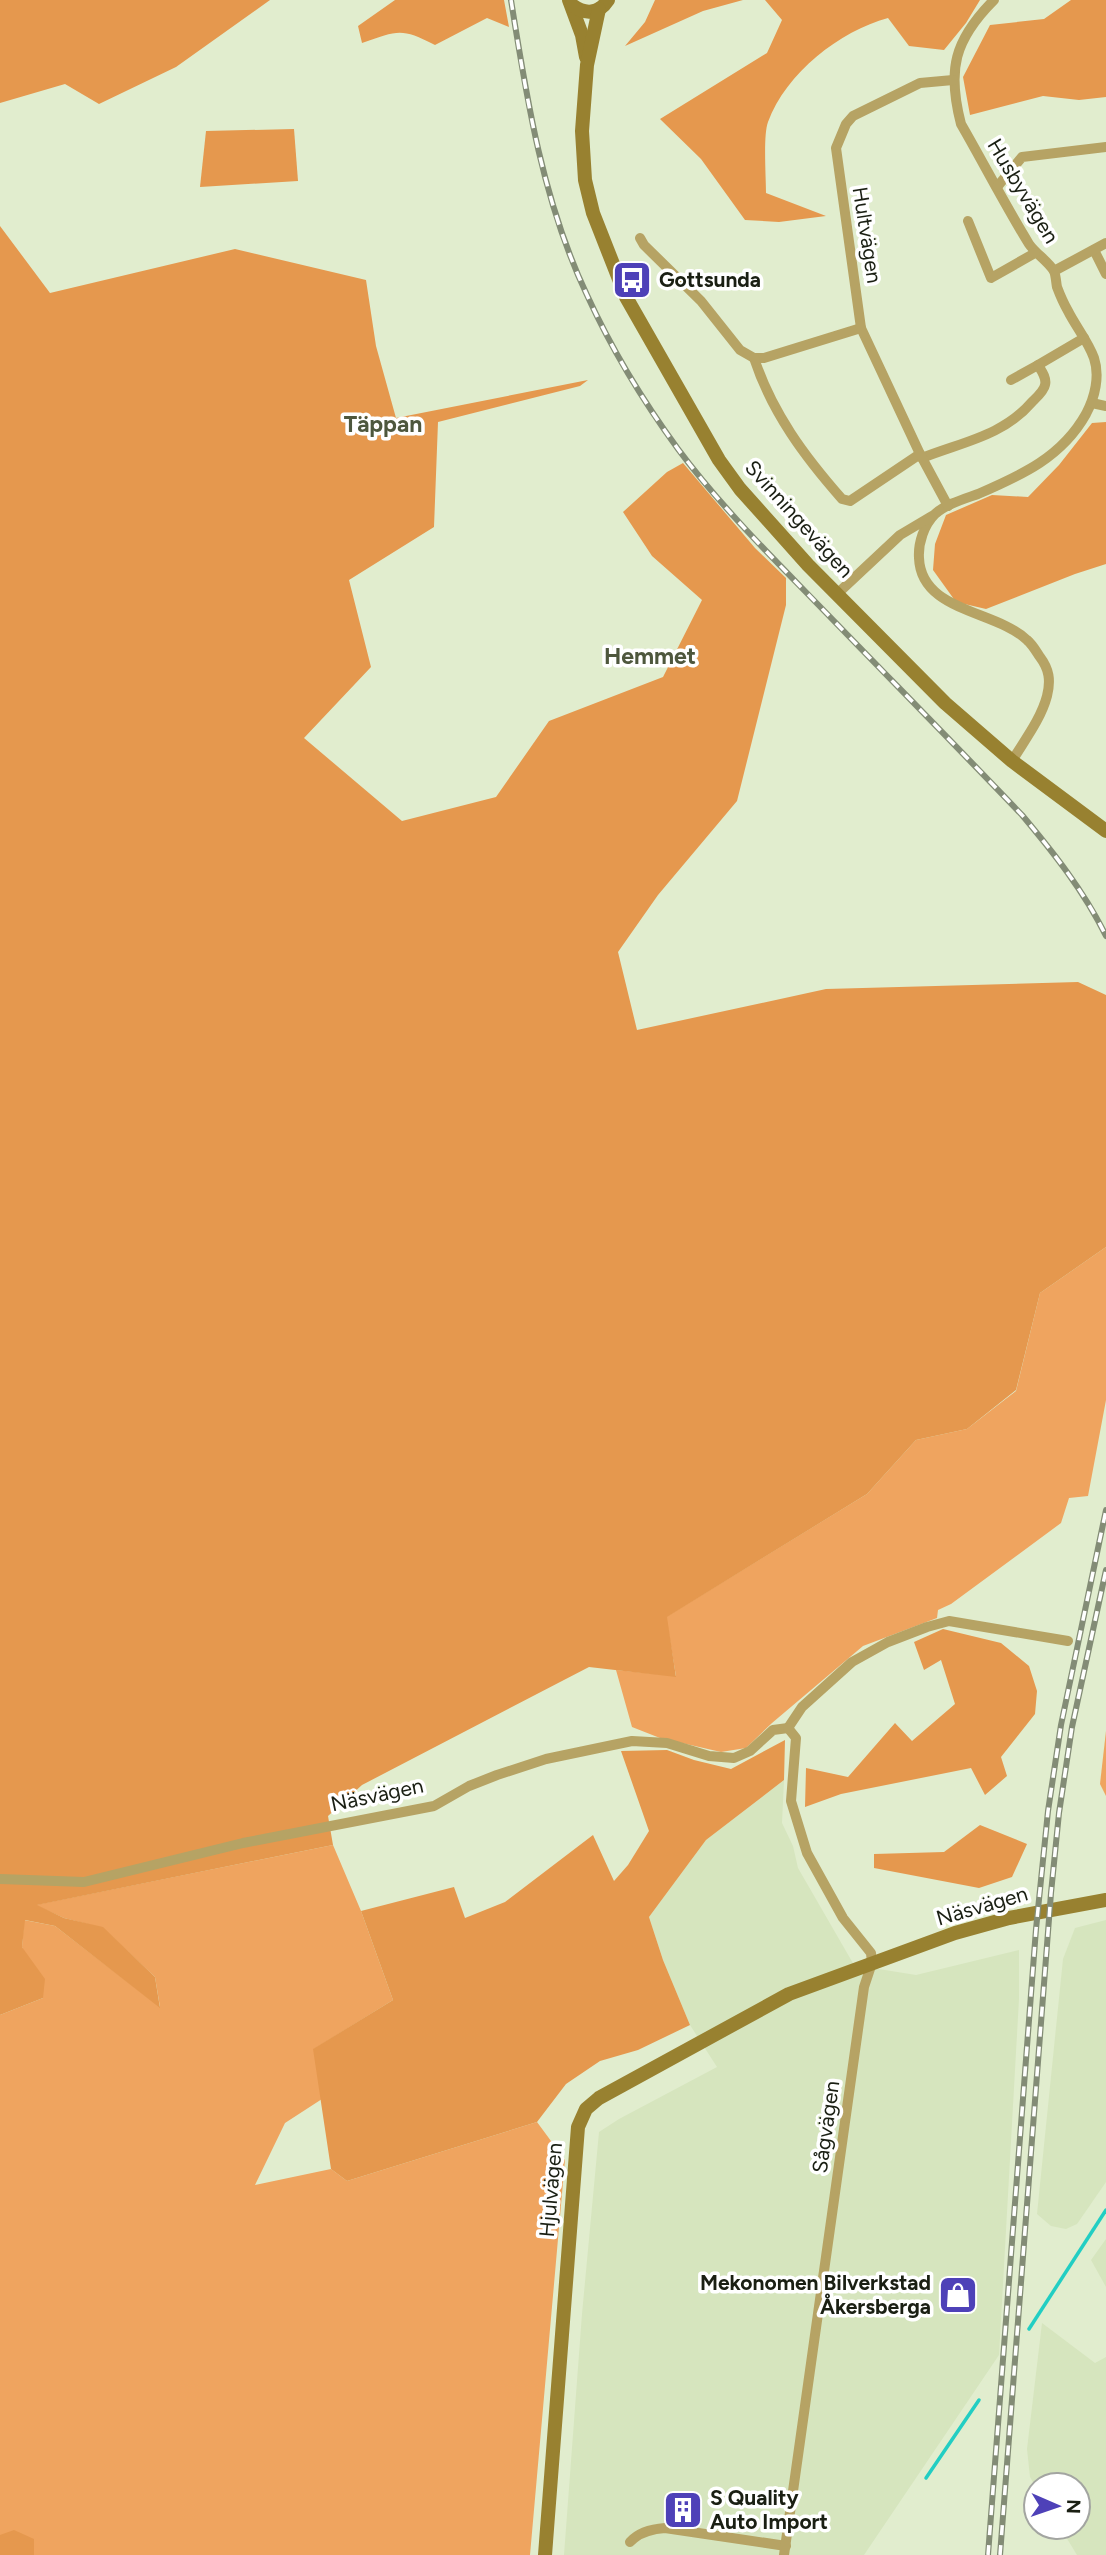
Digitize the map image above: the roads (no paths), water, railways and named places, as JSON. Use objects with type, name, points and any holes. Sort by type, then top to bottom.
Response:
[{"type":"main road","name":"Svinningevägen","points":[[570,2],[585,12],[606,4]]},
{"type":"main road","name":"Svinningevägen","points":[[570,2],[582,35],[587,65]]},
{"type":"main road","name":"Svinningevägen","points":[[606,4],[587,65],[582,131],[585,180],[593,213],[626,297],[719,460],[800,556],[945,703],[1012,761],[1106,831]]},
{"type":"main road","name":"Näsvägen","points":[[872,1963],[954,1933],[1009,1918],[1106,1900]]},
{"type":"main road","name":"Hjulvägen","points":[[545,2555],[578,2127],[586,2109],[599,2098],[789,1994],[872,1963]]},
{"type":"street","name":"Husbyvägen","points":[[994,0],[966,34],[954,64],[953,80],[961,124],[1035,253],[1054,271],[1057,288],[1094,358],[1096,372],[1092,403],[1075,431],[1058,450],[1018,477],[948,506],[936,514],[921,541],[919,557],[927,586],[951,604],[1026,639],[1046,665],[1049,675],[1047,696],[1032,729],[1012,761]]},
{"type":"street","name":"Hultvägen","points":[[948,506],[921,456],[861,328],[836,157],[837,142],[853,116],[920,83],[953,80]]},
{"type":"street","points":[[997,187],[1022,157],[1106,147]]},
{"type":"street","points":[[968,220],[991,278],[1035,253]]},
{"type":"street","points":[[640,238],[701,301],[740,350],[754,359],[861,328]]},
{"type":"street","points":[[1054,271],[1106,243]]},
{"type":"street","points":[[1094,250],[1106,274]]},
{"type":"street","points":[[1011,380],[1084,338]]},
{"type":"street","points":[[754,359],[760,377],[785,425],[807,459],[842,499],[850,501],[921,456],[995,433],[1009,424],[1022,414],[1044,389],[1045,380],[1038,365]]},
{"type":"street","points":[[1092,403],[1106,407]]},
{"type":"street","points":[[837,594],[900,535],[936,514]]},
{"type":"street","points":[[872,1963],[871,1953],[843,1918],[807,1853],[791,1801],[796,1738],[788,1728],[802,1707],[852,1662],[888,1642],[927,1627],[949,1621],[1068,1642]]},
{"type":"street","name":"Näsvägen","points":[[0,1879],[83,1882],[243,1843],[434,1806],[468,1786],[497,1775],[546,1759],[632,1741],[667,1743],[709,1756],[734,1758],[750,1751],[773,1730],[788,1728]]},
{"type":"street","name":"Sågvägen","points":[[785,2550],[864,1987],[872,1963]]},
{"type":"street","points":[[630,2542],[636,2536],[652,2529],[665,2528],[785,2550]]},
{"type":"waterway","points":[[1029,2329],[1106,2210]]},
{"type":"waterway","points":[[926,2478],[979,2400]]},
{"type":"railway","points":[[511,0],[530,113],[559,224],[597,315],[640,394],[696,472],[773,559],[1022,815],[1078,888],[1106,936]]},
{"type":"railway","points":[[988,2555],[1036,1929],[1048,1811],[1061,1725],[1106,1510]]},
{"type":"railway","points":[[1000,2555],[1059,1813],[1072,1727],[1106,1570]]},
{"type":"place","name":"Gottsunda","points":[[632,280]]},
{"type":"place","name":"Mekonomen Bilverkstad Åkersberga","points":[[958,2295]]},
{"type":"place","name":"S Quality Auto Import","points":[[683,2510]]},
{"type":"district","name":"Täppan","points":[[383,424]]},
{"type":"district","name":"Hemmet","points":[[650,656]]}]
